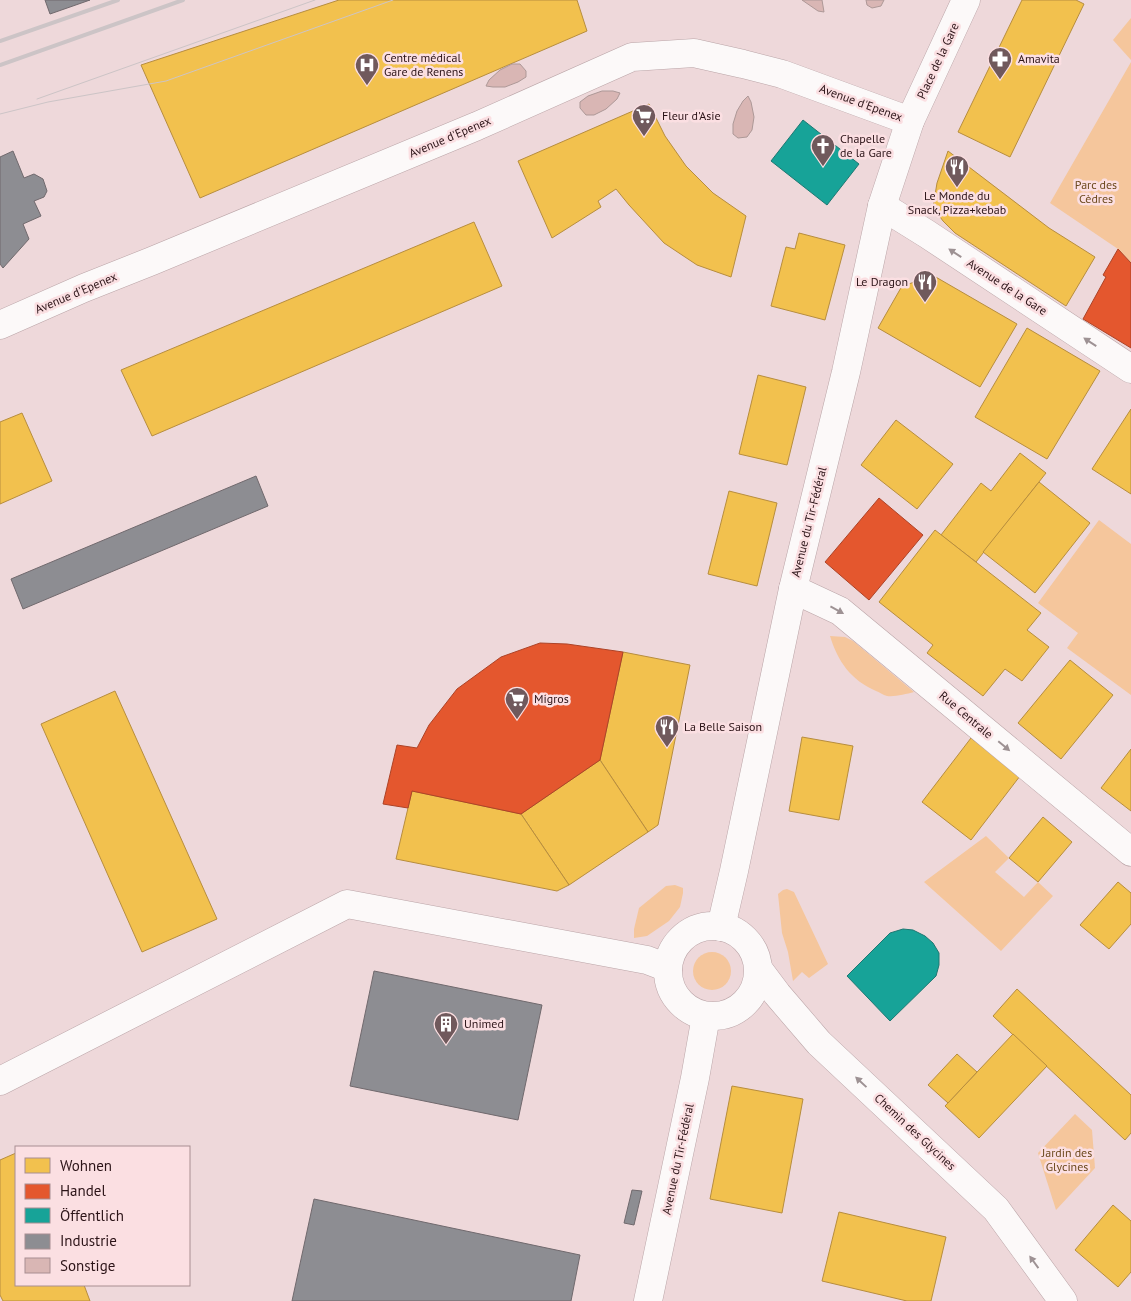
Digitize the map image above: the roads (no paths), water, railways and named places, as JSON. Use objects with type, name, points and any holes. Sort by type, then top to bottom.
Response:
[{"type":"street","name":"Place de la Gare","points":[[910,121],[966,0]]},
{"type":"street","name":"Avenue d'Epenex","points":[[0,325],[84,288],[152,262],[477,126],[632,57],[694,53],[743,64],[782,74],[910,121]]},
{"type":"street","name":"Avenue du Tir-Fédéral","points":[[721,927],[793,589],[846,372],[882,206],[910,121]]},
{"type":"street","name":"Avenue de la Gare","points":[[882,206],[1131,369]]},
{"type":"street","name":"Rue Centrale","points":[[793,589],[840,611],[1131,852]]},
{"type":"street","points":[[0,1081],[347,904],[648,960],[668,968]]},
{"type":"street","points":[[721,927],[737,933],[748,942],[756,954],[758,980],[744,1005],[732,1013],[718,1017],[706,1016],[691,1011],[681,1003],[673,992],[668,968],[671,954],[687,934],[698,928],[721,927]]},
{"type":"street","name":"Chemin des Glycines","points":[[758,970],[820,1043],[996,1209],[1063,1301]]},
{"type":"street","name":"Avenue du Tir-Fédéral","points":[[648,1301],[706,1016]]},
{"type":"tram line","points":[[37,99],[315,0]]},
{"type":"tram line","points":[[0,114],[48,102],[166,81],[393,0]]},
{"type":"railway","points":[[0,41],[118,0]]},
{"type":"railway","points":[[0,65],[183,0]]},
{"type":"place","name":"Amavita","points":[[1000,80]]},
{"type":"place","name":"Centre médical Gare de Renens","points":[[367,86]]},
{"type":"place","name":"Fleur d'Asie","points":[[644,137]]},
{"type":"place","name":"Chapelle de la Gare","points":[[823,167]]},
{"type":"place","name":"Le Monde du Snack, Pizza+kebab","points":[[957,188]]},
{"type":"place","name":"Le Dragon","points":[[925,303]]},
{"type":"place","name":"Migros","points":[[517,720]]},
{"type":"place","name":"La Belle Saison","points":[[667,748]]},
{"type":"place","name":"Unimed","points":[[446,1045]]},
{"type":"park label","name":"Parc des Cèdres","points":[[1096,192]]},
{"type":"park label","name":"Jardin des Glycines","points":[[1067,1160]]}]
